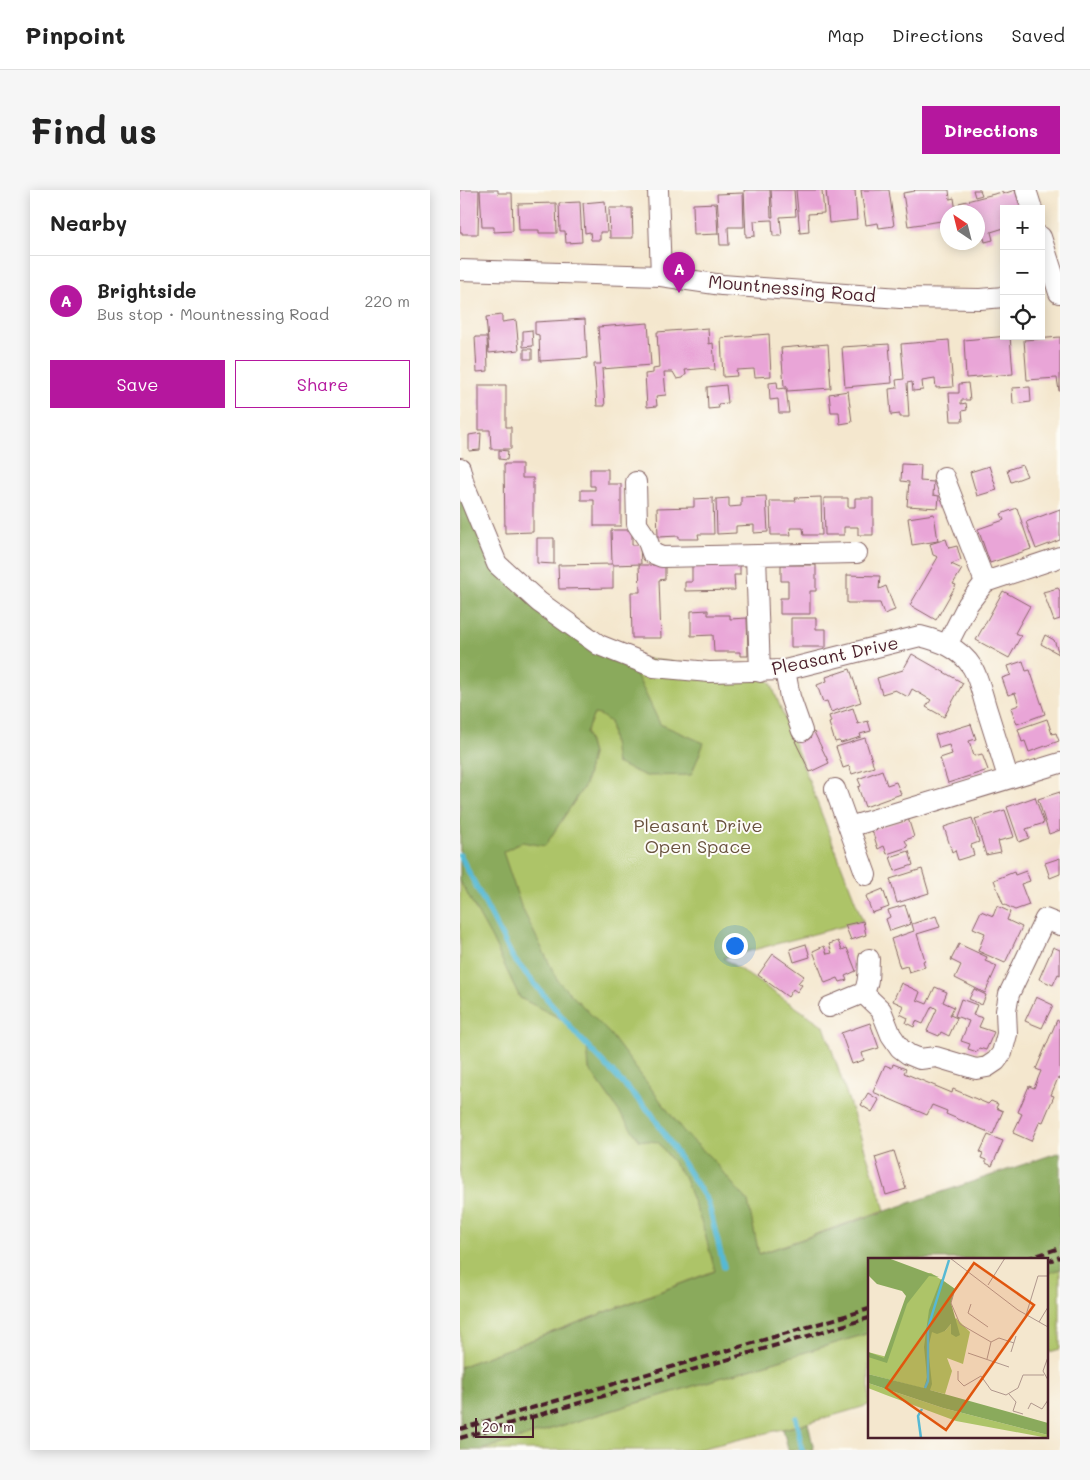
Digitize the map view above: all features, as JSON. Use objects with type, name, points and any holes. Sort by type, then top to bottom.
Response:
[{"type":"street","points":[[658,190],[661,276]]},
{"type":"street","points":[[1026,190],[1031,205]]},
{"type":"street","points":[[1045,248],[1060,293],[1045,294]]},
{"type":"street","name":"Mountnessing Road","points":[[460,270],[661,276],[722,285],[900,298],[980,299],[1000,297]]},
{"type":"street","name":"Pleasant Drive","points":[[460,468],[464,484],[497,564],[539,602],[599,645],[654,667],[710,672],[760,672],[785,670],[920,636],[947,645],[962,656],[972,667],[1008,777]]},
{"type":"street","points":[[944,477],[985,582]]},
{"type":"street","points":[[636,482],[637,524],[647,539],[652,553],[662,556],[857,553]]},
{"type":"street","points":[[756,556],[760,672]]},
{"type":"street","points":[[947,645],[968,604],[985,582],[1060,557]]},
{"type":"street","points":[[785,670],[790,697],[802,731]]},
{"type":"street","points":[[849,827],[1008,777],[1060,763]]},
{"type":"street","points":[[834,789],[866,875]]},
{"type":"street","points":[[863,993],[881,1010],[891,1035],[900,1048],[908,1054],[920,1059],[936,1057],[976,1069],[987,1067],[996,1061],[1002,1052],[1007,1034],[1006,1011],[1009,994],[1045,919],[1060,925]]},
{"type":"street","points":[[829,1007],[863,993],[868,979],[869,960]]},
{"type":"green space","name":"Pleasant Drive Open Space","points":[[460,468],[566,813],[585,785],[592,754],[586,732],[594,714],[628,657],[760,672],[771,683],[863,921],[723,958],[824,1026],[885,1210],[759,1254],[460,1367]]},
{"type":"green space","points":[[460,468],[497,564],[628,657],[660,724],[704,743],[691,775],[646,776],[616,763],[610,722],[600,715],[594,714],[586,732],[592,754],[585,785],[545,846],[522,842],[503,852],[521,906],[558,981],[610,1034],[684,1132],[710,1157],[748,1202],[759,1254],[1060,1152],[1060,1269],[1048,1273],[1048,1258],[868,1258],[868,1333],[481,1450],[460,1450],[460,1367],[715,1271],[703,1227],[684,1177],[658,1142],[639,1140],[589,1069],[587,1046],[565,1021],[520,998],[492,939],[460,881]]},
{"type":"green space","points":[[1060,1269],[1060,1349],[1048,1352],[1048,1273]]},
{"type":"green space","points":[[868,1333],[868,1405],[808,1423],[695,1450],[481,1450]]},
{"type":"green space","points":[[808,1423],[814,1450],[788,1450],[783,1429]]},
{"type":"building","points":[[460,190],[479,190],[478,234],[462,234],[460,232]]},
{"type":"building","points":[[480,190],[498,190],[498,193],[512,193],[513,231],[494,232],[494,227],[482,227]]},
{"type":"building","points":[[744,190],[770,190],[771,217],[773,217],[771,190],[794,190],[796,216],[780,217],[782,236],[773,236],[772,220],[754,221],[755,236],[746,237]]},
{"type":"building","points":[[796,190],[822,190],[824,213],[808,214],[809,232],[800,233]]},
{"type":"building","points":[[826,190],[855,190],[857,220],[829,223]]},
{"type":"building","points":[[861,190],[889,190],[894,226],[879,228],[878,223],[866,225]]},
{"type":"building","points":[[949,190],[950,199],[954,198],[955,205],[940,205],[940,221],[908,226],[903,193]]},
{"type":"building","points":[[973,190],[980,190],[982,195],[975,197]]},
{"type":"building","points":[[1015,190],[1019,203],[1023,202],[1024,205],[1000,205],[1000,229],[991,232],[993,240],[985,242],[985,205],[959,205],[959,203],[1002,192],[1003,194]]},
{"type":"building","points":[[743,193],[744,227],[728,227],[729,245],[720,245],[717,194]]},
{"type":"building","points":[[605,201],[607,232],[600,232],[600,240],[591,240],[590,232],[585,233],[583,203]]},
{"type":"building","points":[[580,202],[582,242],[566,243],[565,231],[560,231],[559,203]]},
{"type":"building","points":[[556,203],[557,233],[539,233],[539,230],[519,230],[518,204]]},
{"type":"building","points":[[716,203],[718,234],[694,235],[693,204]]},
{"type":"building","points":[[609,208],[632,208],[633,238],[610,238]]},
{"type":"building","points":[[502,315],[502,322],[516,320],[519,350],[489,353],[486,317]]},
{"type":"building","points":[[585,319],[587,358],[540,361],[539,335],[535,334],[535,322]]},
{"type":"building","points":[[648,323],[651,365],[602,369],[605,406],[597,406],[594,364],[601,364],[598,327]]},
{"type":"building","points":[[708,328],[709,344],[713,343],[715,370],[710,370],[709,368],[685,370],[686,374],[683,378],[677,379],[673,372],[664,372],[666,395],[656,396],[657,406],[647,407],[645,374],[653,373],[653,369],[659,368],[657,332]]},
{"type":"building","points":[[532,330],[533,346],[523,347],[523,331]]},
{"type":"building","points":[[769,334],[771,376],[755,377],[754,369],[736,370],[737,376],[723,377],[721,338]]},
{"type":"building","points":[[475,337],[487,337],[488,371],[477,372]]},
{"type":"building","points":[[1000,337],[1000,340],[1010,340],[1013,374],[966,378],[964,340]]},
{"type":"building","points":[[1060,337],[1060,391],[1057,378],[1027,380],[1024,340],[1045,340],[1045,338]]},
{"type":"building","points":[[949,340],[953,387],[936,388],[935,379],[922,381],[923,390],[913,391],[912,382],[907,383],[909,417],[900,417],[900,414],[891,415],[889,389],[897,388],[896,380],[904,379],[901,344]]},
{"type":"building","points":[[828,344],[831,388],[787,391],[787,386],[784,386],[781,348]]},
{"type":"building","points":[[889,344],[892,383],[845,387],[842,347]]},
{"type":"building","points":[[524,349],[532,349],[532,359],[524,359]]},
{"type":"building","points":[[777,382],[778,389],[786,388],[789,413],[779,413],[778,399],[770,400],[769,383]]},
{"type":"building","points":[[968,383],[970,400],[961,400],[961,404],[966,403],[967,410],[962,411],[963,421],[951,421],[949,393],[959,393],[959,384]]},
{"type":"building","points":[[479,385],[506,385],[506,427],[511,427],[511,449],[491,449],[490,430],[479,430]]},
{"type":"building","points":[[726,385],[728,403],[718,404],[719,408],[708,409],[707,387]]},
{"type":"building","points":[[1030,387],[1031,402],[1013,404],[1012,388]]},
{"type":"building","points":[[848,391],[852,422],[840,424],[839,412],[831,412],[829,394]]},
{"type":"building","points":[[481,433],[480,450],[469,451],[469,435]]},
{"type":"building","points":[[499,450],[508,451],[507,460],[499,459]]},
{"type":"building","points":[[504,464],[522,464],[522,478],[533,478],[533,532],[505,533]]},
{"type":"building","points":[[902,464],[921,465],[920,481],[934,482],[933,495],[939,496],[938,508],[907,506],[909,482],[901,481]]},
{"type":"building","points":[[1022,465],[1027,476],[1011,482],[1007,470]]},
{"type":"building","points":[[989,466],[997,490],[977,496],[970,472]]},
{"type":"building","points":[[590,469],[608,469],[608,484],[621,484],[621,526],[594,526],[594,500],[581,500],[581,490],[595,490],[595,486],[590,486]]},
{"type":"building","points":[[766,496],[768,532],[754,533],[754,525],[736,526],[736,533],[717,534],[716,499],[729,498],[729,507],[741,506],[741,497]]},
{"type":"building","points":[[821,497],[822,535],[804,535],[803,528],[790,528],[791,535],[771,535],[770,501],[796,501],[795,498]]},
{"type":"building","points":[[713,498],[714,534],[698,534],[699,539],[679,539],[679,536],[658,537],[657,508],[694,507],[694,499]]},
{"type":"building","points":[[824,498],[848,498],[848,507],[855,507],[855,498],[873,498],[873,535],[858,535],[858,527],[844,527],[844,535],[825,535]]},
{"type":"building","points":[[1017,508],[1031,549],[990,563],[978,529],[1004,520],[1001,514]]},
{"type":"building","points":[[1060,509],[1060,540],[1036,549],[1026,522]]},
{"type":"building","points":[[934,514],[938,541],[912,545],[908,518]]},
{"type":"building","points":[[611,530],[632,530],[632,545],[640,545],[641,564],[613,565],[613,588],[559,589],[558,565],[612,564]]},
{"type":"building","points":[[537,538],[554,538],[554,564],[537,563]]},
{"type":"building","points":[[946,539],[949,548],[957,546],[961,560],[951,564],[962,569],[953,584],[956,585],[936,620],[910,605],[938,557],[933,555],[930,544]]},
{"type":"building","points":[[692,563],[740,563],[740,575],[734,575],[735,590],[685,591],[685,582],[692,582]]},
{"type":"building","points":[[639,565],[665,565],[665,579],[659,580],[661,638],[632,638],[631,592],[640,592]]},
{"type":"building","points":[[781,565],[816,565],[816,591],[810,591],[810,614],[780,614],[780,598],[788,598],[788,581],[781,581]]},
{"type":"building","points":[[847,575],[880,576],[879,589],[886,586],[895,610],[884,614],[880,603],[847,603]]},
{"type":"building","points":[[1058,588],[1060,591],[1060,619],[1054,621],[1043,592]]},
{"type":"building","points":[[1003,591],[1030,606],[1015,633],[1021,636],[1009,658],[976,640]]},
{"type":"building","points":[[708,610],[708,615],[730,615],[730,619],[747,618],[748,656],[740,656],[740,652],[714,652],[713,635],[691,636],[691,611]]},
{"type":"building","points":[[791,618],[816,618],[816,629],[826,629],[826,647],[791,647]]},
{"type":"building","points":[[1045,635],[1054,640],[1059,654],[1041,644]]},
{"type":"building","points":[[912,654],[963,683],[944,717],[926,707],[931,700],[912,689],[908,697],[895,690],[882,694],[877,678],[903,670]]},
{"type":"building","points":[[1023,661],[1026,671],[1030,670],[1045,714],[1017,724],[1011,708],[1019,705],[1015,693],[1008,695],[1002,678],[1011,675],[1008,666]]},
{"type":"building","points":[[850,669],[861,702],[831,712],[827,701],[823,702],[817,685],[827,681],[826,677]]},
{"type":"building","points":[[853,708],[858,724],[868,721],[871,731],[860,734],[861,737],[841,743],[839,741],[835,742],[829,723],[831,722],[829,716]]},
{"type":"building","points":[[1047,719],[1052,734],[1056,733],[1059,741],[1029,752],[1025,741],[1022,742],[1018,729]]},
{"type":"building","points":[[971,724],[976,739],[969,741],[974,756],[982,754],[988,770],[948,783],[940,758],[952,754],[949,745],[939,748],[935,735]]},
{"type":"building","points":[[814,732],[829,763],[810,772],[795,741]]},
{"type":"building","points":[[865,738],[874,767],[852,774],[849,766],[843,768],[836,747]]},
{"type":"building","points":[[882,770],[887,785],[896,782],[901,794],[865,807],[858,787],[861,786],[858,779]]},
{"type":"building","points":[[1060,792],[1060,830],[1049,834],[1038,799]]},
{"type":"building","points":[[1035,797],[1044,823],[1026,829],[1029,838],[1019,842],[1007,807]]},
{"type":"building","points":[[1005,810],[1014,837],[998,841],[1001,852],[986,855],[975,819]]},
{"type":"building","points":[[908,818],[914,837],[905,840],[908,847],[887,854],[884,846],[878,849],[872,830]]},
{"type":"building","points":[[972,818],[979,842],[971,845],[974,855],[958,860],[955,850],[952,852],[944,827]]},
{"type":"building","points":[[909,851],[913,865],[895,871],[890,857]]},
{"type":"building","points":[[1060,858],[1060,874],[1050,878],[1045,863]]},
{"type":"building","points":[[922,869],[929,893],[897,903],[890,879]]},
{"type":"building","points":[[1026,871],[1030,881],[1021,884],[1029,905],[1015,910],[1003,904],[994,880],[1014,872],[1015,875]]},
{"type":"building","points":[[883,889],[889,907],[872,913],[866,896]]},
{"type":"building","points":[[905,905],[911,924],[890,931],[886,919],[890,917],[888,910]]},
{"type":"building","points":[[997,906],[1010,912],[1007,920],[1022,927],[1005,963],[978,951],[985,933],[973,928],[981,911],[993,916]]},
{"type":"building","points":[[936,916],[940,927],[917,934],[925,960],[923,961],[925,967],[909,972],[907,966],[900,968],[891,939],[914,931],[912,924]]},
{"type":"building","points":[[863,921],[866,935],[851,940],[845,925]]},
{"type":"building","points":[[838,941],[842,950],[847,948],[856,971],[845,976],[847,980],[840,982],[838,978],[825,983],[813,951],[824,946],[827,954],[832,953],[829,944]]},
{"type":"building","points":[[806,944],[810,957],[794,962],[790,949]]},
{"type":"building","points":[[959,944],[987,957],[985,961],[997,966],[985,993],[955,978],[961,965],[951,960]]},
{"type":"building","points":[[1053,947],[1060,950],[1060,975],[1058,974],[1053,985],[1039,979]]},
{"type":"building","points":[[773,954],[804,976],[798,983],[802,985],[797,992],[793,989],[788,997],[758,975]]},
{"type":"building","points":[[901,983],[920,992],[917,1000],[927,1004],[935,987],[947,992],[943,1002],[954,1007],[950,1015],[957,1018],[949,1036],[941,1032],[939,1036],[927,1031],[937,1009],[932,1006],[923,1024],[916,1021],[914,1027],[906,1023],[908,1018],[900,1014],[904,1006],[893,1001]]},
{"type":"building","points":[[974,989],[986,995],[982,1005],[969,999]]},
{"type":"building","points":[[1036,997],[1053,1005],[1042,1028],[1025,1021]]},
{"type":"building","points":[[961,999],[977,1005],[973,1015],[983,1018],[979,1027],[994,1032],[986,1050],[979,1048],[977,1052],[968,1049],[970,1044],[961,1041],[969,1021],[955,1016]]},
{"type":"building","points":[[1057,1020],[1060,1022],[1060,1079],[1058,1078],[1051,1095],[1054,1096],[1043,1122],[1040,1121],[1031,1141],[1013,1133],[1022,1114],[1018,1112],[1029,1086],[1034,1088],[1041,1071],[1036,1069]]},
{"type":"building","points":[[870,1023],[879,1048],[862,1053],[864,1060],[852,1064],[841,1033]]},
{"type":"building","points":[[893,1064],[906,1069],[904,1073],[952,1093],[953,1089],[988,1104],[991,1101],[998,1104],[996,1108],[1003,1111],[993,1134],[946,1114],[947,1111],[932,1105],[927,1115],[873,1092],[885,1065],[892,1068]]},
{"type":"building","points":[[868,1093],[879,1100],[872,1112],[861,1105]]},
{"type":"building","points":[[988,1135],[1003,1141],[992,1166],[981,1158],[983,1153],[980,1152]]},
{"type":"building","points":[[894,1151],[906,1189],[886,1195],[875,1157]]},
{"type":"waterway","points":[[460,855],[513,958],[578,1036],[651,1113],[708,1202],[724,1267]]},
{"type":"waterway","points":[[796,1418],[802,1450]]},
{"type":"railway","points":[[1029,1258],[1060,1248]]},
{"type":"railway","points":[[1048,1261],[1060,1257]]},
{"type":"railway","points":[[460,1429],[868,1309]]},
{"type":"railway","points":[[460,1438],[868,1318]]},
{"type":"place","name":"Brightside","points":[[679,293]]}]
